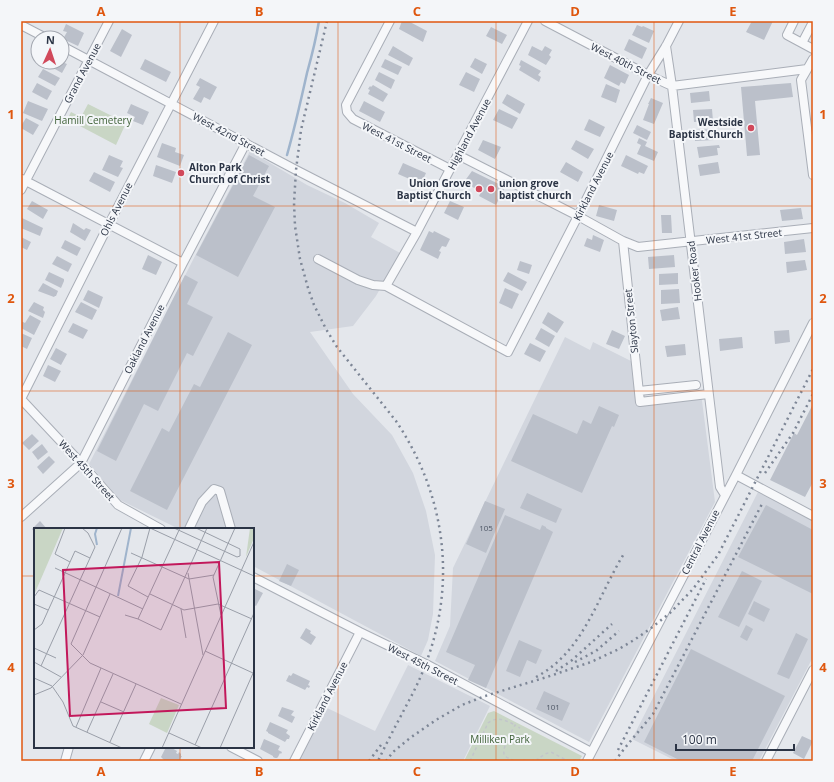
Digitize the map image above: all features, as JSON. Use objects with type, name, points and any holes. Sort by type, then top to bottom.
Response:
[{"type":"street","name":"Grand Avenue","points":[[21,190],[23,180],[109,21]]},
{"type":"street","name":"Ohls Avenue","points":[[21,399],[109,224],[214,21]]},
{"type":"street","name":"West 41st Street","points":[[390,21],[346,105],[347,112],[353,119],[450,169]]},
{"type":"street","name":"Highland Avenue","points":[[386,286],[417,232],[528,21]]},
{"type":"street","name":"West 40th Street","points":[[545,21],[672,86],[807,69]]},
{"type":"street","name":"Kirkland Avenue","points":[[386,286],[508,352],[648,75],[679,21]]},
{"type":"street","points":[[794,21],[787,35],[813,49]]},
{"type":"street","points":[[802,43],[813,22]]},
{"type":"street","points":[[21,25],[31,30]]},
{"type":"street","name":"Hooker Road","points":[[666,46],[720,488],[725,495]]},
{"type":"street","name":"West 42nd Street","points":[[70,50],[417,232]]},
{"type":"street","points":[[813,59],[801,80],[813,175]]},
{"type":"street","name":"Oakland Avenue","points":[[21,517],[81,463],[246,143]]},
{"type":"street","name":"West 41st Street","points":[[458,155],[578,216],[622,241],[638,247],[813,228]]},
{"type":"street","points":[[23,180],[183,263]]},
{"type":"street","name":"Slayton Street","points":[[622,241],[640,402],[708,394]]},
{"type":"street","points":[[318,259],[358,280],[373,285],[386,286]]},
{"type":"street","name":"Central Avenue","points":[[589,757],[736,475],[813,323]]},
{"type":"street","points":[[639,391],[696,385]]},
{"type":"street","name":"West 45th Street","points":[[21,399],[118,505],[159,528]]},
{"type":"street","points":[[736,475],[813,516]]},
{"type":"street","points":[[190,528],[202,502],[214,489],[220,491],[232,528]]},
{"type":"street","name":"West 45th Street","points":[[254,578],[426,664],[589,757]]},
{"type":"street","name":"Kirkland Avenue","points":[[294,761],[360,632]]},
{"type":"street","points":[[766,761],[813,670]]},
{"type":"street","points":[[65,761],[69,748]]},
{"type":"street","points":[[144,761],[150,748]]},
{"type":"street","points":[[233,748],[258,761]]},
{"type":"path","points":[[470,761],[488,723],[492,720],[504,720],[520,728]]},
{"type":"path","points":[[514,761],[505,756],[504,747],[515,725]]},
{"type":"path","points":[[531,761],[551,752],[568,761],[589,757]]},
{"type":"path","points":[[524,761],[527,761]]},
{"type":"shaded area","points":[[250,151],[307,185],[345,203],[379,223],[371,237],[400,253],[376,296],[353,326],[310,332],[353,394],[392,435],[413,473],[426,511],[435,555],[433,614],[428,640],[421,656],[254,567],[254,528],[177,528],[120,500],[89,464]]},
{"type":"shaded area","points":[[565,337],[590,350],[593,342],[631,361],[636,404],[701,393],[715,502],[589,742],[435,661],[450,626],[453,568]]},
{"type":"shaded area","points":[[759,490],[813,518],[813,657],[759,761],[676,761],[632,739]]},
{"type":"shaded area","points":[[408,665],[490,706],[463,761],[298,761],[325,707],[375,731]]},
{"type":"green space","name":"Hamill Cemetery","points":[[88,104],[126,123],[116,145],[78,125],[79,121],[69,116],[71,112],[81,117]]},
{"type":"green space","name":"Milliken Park","points":[[494,711],[582,756],[579,761],[464,761],[488,713]]},
{"type":"building","points":[[402,21],[408,21],[427,31],[423,42],[399,29]]},
{"type":"building","points":[[752,21],[773,21],[764,40],[746,32]]},
{"type":"building","points":[[66,24],[84,33],[78,46],[70,42],[70,30],[63,30]]},
{"type":"building","points":[[637,25],[654,31],[649,43],[632,35]]},
{"type":"building","points":[[491,27],[507,35],[502,44],[486,36]]},
{"type":"building","points":[[122,29],[132,35],[121,57],[110,51]]},
{"type":"building","points":[[629,39],[647,48],[642,59],[624,50]]},
{"type":"building","points":[[393,46],[413,58],[409,66],[388,55]]},
{"type":"building","points":[[532,46],[542,51],[545,46],[552,50],[549,55],[551,57],[546,65],[528,55]]},
{"type":"building","points":[[475,58],[487,64],[482,74],[470,67]]},
{"type":"building","points":[[145,59],[171,72],[166,82],[140,69]]},
{"type":"building","points":[[385,59],[402,67],[398,75],[381,67]]},
{"type":"building","points":[[521,60],[541,71],[538,75],[541,77],[539,82],[519,70]]},
{"type":"building","points":[[610,65],[629,75],[625,84],[621,82],[619,86],[604,78]]},
{"type":"building","points":[[42,70],[45,70],[60,78],[55,86],[38,77]]},
{"type":"building","points":[[57,70],[64,70],[62,73]]},
{"type":"building","points":[[379,72],[395,80],[391,89],[375,80]]},
{"type":"building","points":[[466,72],[480,79],[474,92],[459,85]]},
{"type":"building","points":[[200,78],[217,87],[210,100],[204,97],[201,103],[193,99],[200,87],[196,85]]},
{"type":"building","points":[[37,83],[52,91],[47,100],[32,92]]},
{"type":"building","name":"Westside Baptist Church","points":[[791,83],[793,97],[755,101],[760,155],[747,156],[741,87]]},
{"type":"building","points":[[606,84],[620,90],[616,103],[601,97]]},
{"type":"building","points":[[373,85],[388,94],[383,102],[368,94],[370,90],[368,89]]},
{"type":"building","points":[[709,91],[710,101],[691,103],[690,93]]},
{"type":"building","points":[[507,94],[525,104],[520,114],[502,103]]},
{"type":"building","points":[[651,98],[663,103],[654,124],[643,120]]},
{"type":"building","points":[[28,101],[48,109],[42,121],[23,113]]},
{"type":"building","points":[[364,101],[385,112],[380,122],[359,111]]},
{"type":"building","points":[[131,104],[149,112],[143,125],[133,121],[135,117],[127,113]]},
{"type":"building","points":[[499,109],[518,118],[512,129],[493,120]]},
{"type":"building","points":[[712,109],[713,121],[694,122],[693,110]]},
{"type":"building","points":[[26,118],[39,125],[33,135],[21,128]]},
{"type":"building","points":[[589,119],[605,127],[600,137],[584,130]]},
{"type":"building","points":[[637,125],[651,132],[647,140],[633,133]]},
{"type":"building","points":[[714,129],[714,140],[695,141],[694,130]]},
{"type":"building","points":[[639,138],[647,142],[645,146],[658,152],[654,161],[637,154],[641,145],[637,143]]},
{"type":"building","points":[[483,140],[501,147],[495,159],[478,150]]},
{"type":"building","points":[[576,140],[594,149],[588,159],[571,149]]},
{"type":"building","points":[[162,143],[176,148],[175,152],[184,155],[180,166],[157,157]]},
{"type":"building","points":[[719,145],[720,148],[717,148],[718,155],[699,158],[697,147]]},
{"type":"building","points":[[109,155],[123,161],[120,167],[123,168],[118,177],[102,170]]},
{"type":"building","points":[[249,155],[269,166],[253,196],[275,207],[238,277],[196,255]]},
{"type":"building","points":[[626,155],[648,166],[644,174],[639,172],[638,174],[621,166]]},
{"type":"building","points":[[566,162],[583,172],[578,182],[560,172]]},
{"type":"building","points":[[718,162],[720,173],[700,176],[698,165]]},
{"type":"building","points":[[403,163],[426,173],[421,184],[398,174]]},
{"type":"building","points":[[156,165],[176,172],[172,183],[153,176]]},
{"type":"building","name":"union grove baptist church","points":[[472,171],[505,187],[496,205],[479,196],[481,192],[464,182]]},
{"type":"building","points":[[94,172],[115,182],[110,192],[89,181]]},
{"type":"building","points":[[32,201],[48,210],[43,219],[27,209]]},
{"type":"building","points":[[450,201],[464,207],[458,220],[444,213]]},
{"type":"building","points":[[599,205],[617,210],[614,221],[596,216]]},
{"type":"building","points":[[801,208],[803,219],[782,221],[780,210]]},
{"type":"building","points":[[661,215],[671,215],[672,233],[662,233]]},
{"type":"building","points":[[22,218],[43,228],[40,236],[21,228]]},
{"type":"building","points":[[73,223],[84,230],[86,228],[91,230],[85,241],[70,232]]},
{"type":"building","points":[[429,231],[433,233],[434,231],[450,239],[446,247],[442,246],[439,251],[441,252],[438,259],[420,250]]},
{"type":"building","points":[[593,235],[604,240],[600,252],[584,246],[587,238],[592,240]]},
{"type":"building","points":[[21,237],[31,242],[27,250],[21,247]]},
{"type":"building","points":[[804,239],[806,252],[785,254],[784,242]]},
{"type":"building","points":[[65,240],[81,248],[77,256],[61,248]]},
{"type":"building","points":[[148,255],[162,262],[156,275],[142,269]]},
{"type":"building","points":[[674,255],[675,267],[649,269],[648,257]]},
{"type":"building","points":[[57,256],[72,264],[68,272],[52,264]]},
{"type":"building","points":[[805,260],[807,270],[787,273],[786,262]]},
{"type":"building","points":[[520,261],[532,265],[529,274],[517,270]]},
{"type":"building","points":[[49,272],[64,279],[61,288],[45,280]]},
{"type":"building","points":[[508,272],[527,282],[522,291],[503,281]]},
{"type":"building","points":[[678,273],[678,284],[659,285],[659,274]]},
{"type":"building","points":[[185,275],[198,282],[187,304],[213,317],[193,356],[187,353],[158,411],[144,404],[116,461],[97,451]]},
{"type":"building","points":[[43,283],[58,291],[56,296],[54,297],[38,291]]},
{"type":"building","points":[[505,288],[519,294],[512,309],[499,303]]},
{"type":"building","points":[[679,289],[680,303],[661,304],[661,290]]},
{"type":"building","points":[[88,290],[103,297],[99,308],[83,300]]},
{"type":"building","points":[[34,302],[44,307],[43,310],[45,312],[43,318],[28,311]]},
{"type":"building","points":[[81,302],[97,310],[92,320],[75,312]]},
{"type":"building","points":[[678,307],[680,319],[662,321],[660,310]]},
{"type":"building","points":[[548,312],[564,322],[557,333],[542,323]]},
{"type":"building","points":[[30,315],[41,321],[34,335],[21,328],[21,321],[25,323]]},
{"type":"building","points":[[73,323],[88,330],[83,339],[68,332]]},
{"type":"building","points":[[541,328],[555,336],[549,347],[535,339]]},
{"type":"building","points":[[612,330],[625,336],[619,349],[606,344]]},
{"type":"building","points":[[789,330],[790,342],[775,344],[774,331]]},
{"type":"building","points":[[228,332],[252,345],[167,510],[130,491],[162,428],[169,432],[194,384],[200,387]]},
{"type":"building","points":[[21,333],[32,338],[27,349],[21,346]]},
{"type":"building","points":[[742,337],[743,348],[720,351],[719,339]]},
{"type":"building","points":[[530,343],[546,351],[540,362],[524,354]]},
{"type":"building","points":[[685,344],[686,355],[667,357],[665,346]]},
{"type":"building","points":[[56,348],[67,354],[61,365],[50,359]]},
{"type":"building","points":[[48,365],[61,371],[55,382],[43,376]]},
{"type":"building","points":[[813,404],[813,482],[805,497],[770,480],[794,433],[797,435]]},
{"type":"building","points":[[599,406],[619,415],[614,427],[612,426],[582,493],[511,461],[533,414],[577,434],[583,420],[591,424]]},
{"type":"building","points":[[32,434],[39,441],[29,450],[22,443]]},
{"type":"building","points":[[42,444],[48,452],[38,460],[32,452]]},
{"type":"building","points":[[49,456],[55,462],[43,474],[37,467]]},
{"type":"building","points":[[527,493],[562,509],[556,523],[520,508]]},
{"type":"building","points":[[485,501],[505,509],[486,553],[466,544]]},
{"type":"building","points":[[766,505],[813,530],[813,594],[738,557]]},
{"type":"building","points":[[505,515],[540,530],[542,525],[553,532],[486,688],[468,680],[475,665],[446,652]]},
{"type":"building","points":[[40,521],[46,528],[34,528],[34,532],[32,529]]},
{"type":"building","points":[[287,564],[299,570],[291,586],[279,581]]},
{"type":"building","points":[[742,571],[762,581],[739,627],[718,617]]},
{"type":"building","points":[[254,588],[263,593],[256,606],[254,605]]},
{"type":"building","points":[[754,601],[770,609],[764,622],[748,614]]},
{"type":"building","points":[[746,625],[753,629],[747,641],[740,637]]},
{"type":"building","points":[[306,628],[316,637],[311,645],[300,638]]},
{"type":"building","points":[[796,633],[808,639],[789,679],[777,674]]},
{"type":"building","points":[[519,640],[542,650],[536,664],[527,660],[520,677],[506,671]]},
{"type":"building","points":[[691,649],[785,696],[752,761],[681,761],[644,742]]},
{"type":"building","points":[[293,673],[310,681],[308,685],[310,686],[309,688],[307,687],[305,690],[286,681],[289,675],[291,676]]},
{"type":"building","points":[[544,691],[570,703],[562,721],[536,709]]},
{"type":"building","points":[[282,707],[294,711],[291,715],[295,717],[292,723],[278,716]]},
{"type":"building","points":[[270,722],[288,730],[286,733],[290,736],[289,739],[285,742],[268,733],[266,731]]},
{"type":"building","points":[[802,736],[813,741],[804,759],[793,753]]},
{"type":"building","points":[[264,739],[280,746],[278,750],[282,752],[277,758],[260,749]]},
{"type":"building","points":[[166,748],[172,748],[177,751],[176,753],[178,754],[179,752],[182,756],[179,761],[163,761],[164,760],[161,757]]},
{"type":"waterway","points":[[287,155],[319,21]]},
{"type":"railway","points":[[327,21],[301,130],[296,170],[294,203],[295,226],[300,259],[314,305],[326,329],[337,347],[396,421],[413,449],[426,478],[435,508],[441,539],[443,570],[441,601],[436,632],[419,681],[378,761]]},
{"type":"railway","points":[[386,761],[393,752],[410,738],[436,720],[462,705],[485,696],[591,662],[634,640],[670,613],[693,589],[718,555],[813,369]]},
{"type":"railway","points":[[765,473],[793,433],[813,394]]},
{"type":"railway","points":[[615,761],[653,714],[762,504]]},
{"type":"railway","points":[[536,677],[552,666],[566,653],[578,638],[625,552]]},
{"type":"railway","points":[[618,750],[706,579]]},
{"type":"railway","points":[[556,671],[571,661],[612,624]]},
{"type":"railway","points":[[575,662],[596,651],[619,631]]},
{"type":"railway","points":[[369,761],[381,745]]},
{"type":"place","name":"Westside Baptist Church","points":[[751,128]]},
{"type":"place","name":"Alton Park Church of Christ","points":[[181,173]]},
{"type":"place","name":"Union Grove Baptist Church","points":[[479,189]]},
{"type":"place","name":"union grove baptist church","points":[[491,189]]}]
